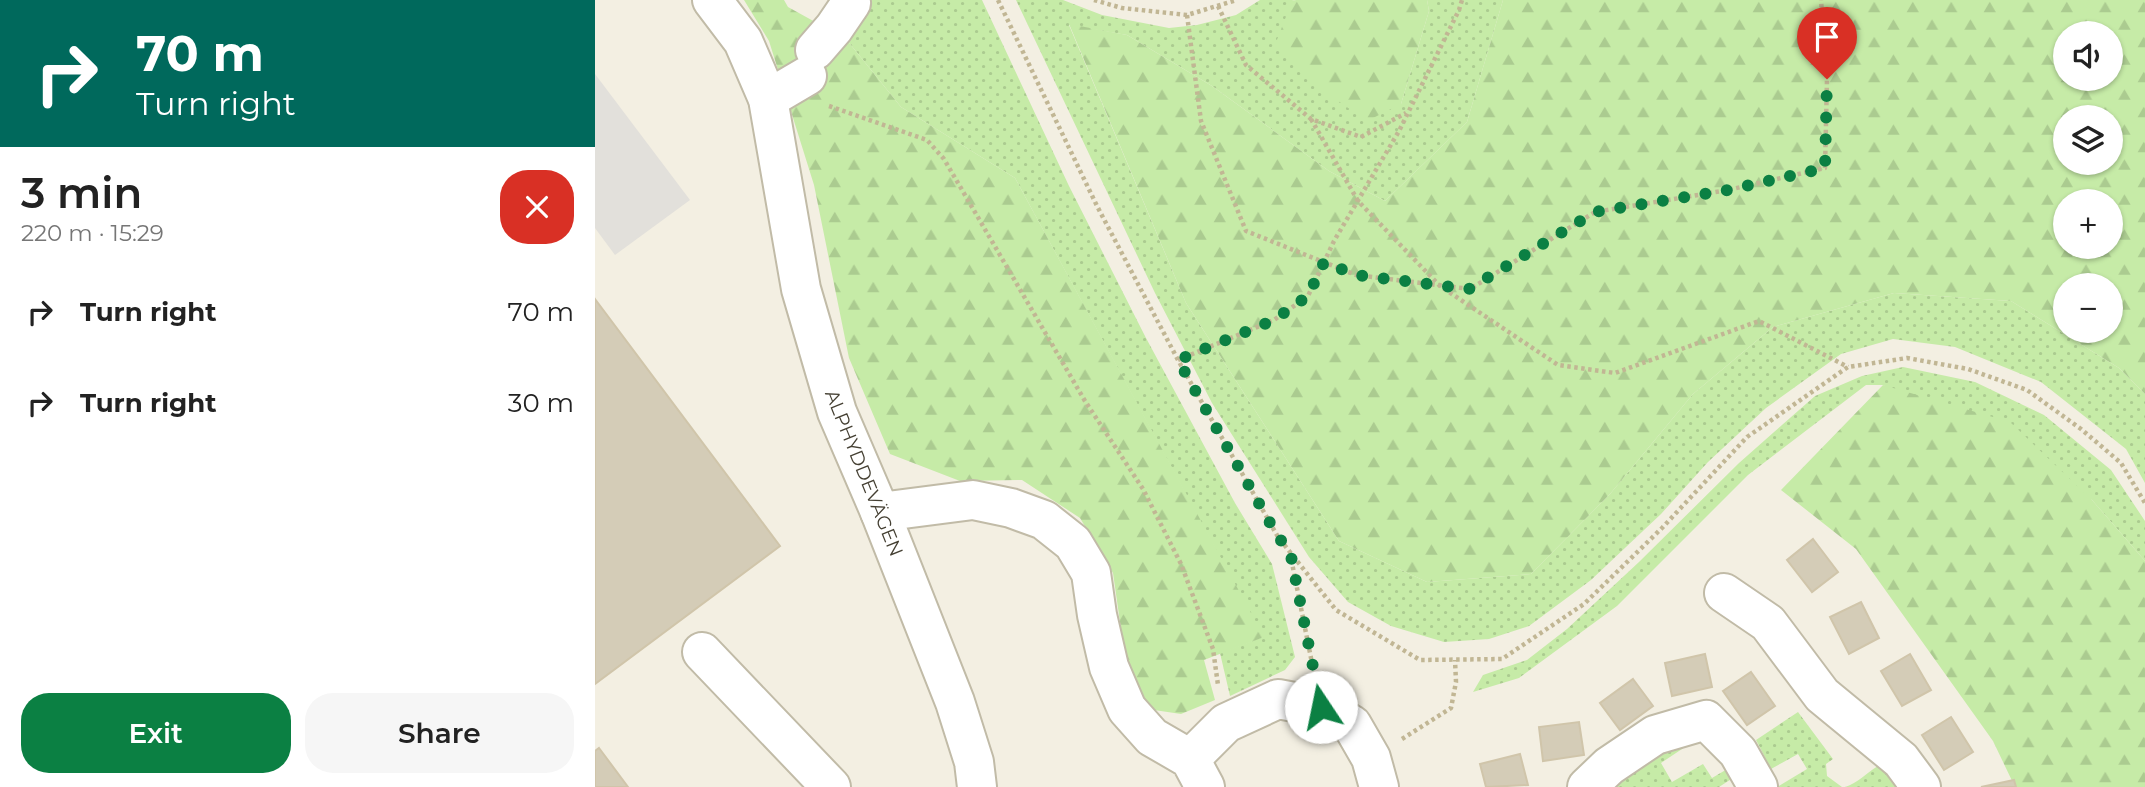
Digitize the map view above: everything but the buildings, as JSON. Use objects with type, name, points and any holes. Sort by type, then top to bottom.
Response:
[{"type":"street","name":"ALPHYDDEVÄGEN","points":[[712,0],[743,41],[768,99],[801,289],[837,412],[880,512],[955,702],[974,762],[977,787]]},
{"type":"street","points":[[768,99],[811,63],[851,3],[850,0]]},
{"type":"street","points":[[880,512],[973,500],[1011,508],[1044,520],[1073,543],[1091,573],[1108,667],[1127,709],[1152,737],[1197,773],[1226,723],[1278,699],[1321,707],[1352,725],[1375,772]]},
{"type":"street","points":[[1724,593],[1768,623],[1822,695],[1901,760],[1921,787]]},
{"type":"street","points":[[702,652],[831,787]]},
{"type":"street","points":[[1587,787],[1609,766],[1655,735],[1706,720],[1738,752],[1758,787]]},
{"type":"path","points":[[998,0],[1097,206],[1178,360],[1278,537],[1336,610],[1420,660],[1502,659],[1584,604],[1662,528],[1747,437],[1848,367],[1907,358],[1968,369],[2028,390],[2121,463],[2145,503]]},
{"type":"path","points":[[1094,0],[1122,8],[1187,15],[1237,0]]},
{"type":"path","points":[[1178,360],[1274,320],[1308,296],[1324,262],[1407,113],[1462,0]]},
{"type":"path","points":[[1187,15],[1201,121],[1246,231],[1356,275],[1469,289],[1595,212],[1728,190],[1825,168],[1827,79],[1821,0]]},
{"type":"path","points":[[1218,6],[1246,65],[1311,118],[1361,137],[1407,113]]},
{"type":"path","points":[[811,63],[813,97],[835,109],[927,140],[944,159],[1085,401],[1148,500],[1181,564],[1213,649],[1218,690]]},
{"type":"path","points":[[1311,118],[1358,201],[1440,286],[1558,365],[1615,373],[1759,321],[1848,367]]},
{"type":"path","points":[[1290,551],[1321,707]]},
{"type":"path","points":[[1375,772],[1451,708],[1456,682],[1455,660]]},
{"type":"green space","points":[[744,0],[784,0],[788,7],[846,39],[901,107],[1015,178],[1264,637],[1204,660],[1215,700],[1181,714],[1154,710],[1128,678],[1113,573],[1080,518],[1022,480],[960,481],[890,454],[849,358],[814,185],[769,41]]},
{"type":"green space","points":[[866,0],[982,0],[1069,186],[1146,338],[1235,503],[1272,564],[1295,657],[1285,670],[1230,696],[1220,653],[1263,637],[1015,178],[901,107],[846,39]]},
{"type":"green space","points":[[1016,0],[1063,0],[1102,15],[1169,28],[1197,25],[1236,15],[1260,0],[1296,0],[1292,1],[1401,104],[1429,11],[1427,0],[1503,0],[1467,122],[1385,201],[1329,171],[1212,86],[1127,35],[1069,25],[1186,303],[1339,541],[1427,582],[1531,574],[1610,494],[1693,394],[1773,327],[1894,293],[2011,301],[2053,327],[2053,343],[2079,343],[2119,368],[2145,394],[2145,483],[2126,449],[2041,382],[1955,347],[1893,339],[1841,354],[1766,408],[1708,462],[1661,514],[1591,580],[1529,626],[1489,639],[1444,642],[1391,626],[1348,602],[1309,557],[1212,403],[1155,293]]},
{"type":"green space","points":[[1427,0],[1429,11],[1401,104],[1367,121],[1315,85],[1275,45],[1292,1]]},
{"type":"green space","points":[[1503,0],[2145,0],[2145,394],[2119,368],[2079,343],[2123,343],[2123,273],[2053,273],[2053,327],[2011,301],[1894,293],[1773,327],[1693,394],[1610,494],[1531,574],[1427,582],[1339,541],[1186,303],[1069,24],[1127,35],[1212,86],[1329,171],[1385,201],[1467,122]]},
{"type":"green space","points":[[1903,367],[1975,382],[2044,415],[2111,470],[2145,521],[2145,561],[2092,500],[1883,385],[1866,385],[1748,475],[1617,606],[1519,678],[1473,692],[1483,675],[1527,660],[1567,629],[1739,463],[1815,396],[1862,376]]},
{"type":"green space","points":[[1883,385],[2010,422],[2092,500],[2145,561],[2145,787],[2015,787],[1993,741],[1856,549],[1781,490]]},
{"type":"green space","points":[[1798,712],[1833,759],[1826,764],[1827,776],[1842,787],[1777,787],[1807,769],[1798,754],[1771,769],[1756,740]]},
{"type":"green space","points":[[1694,741],[1661,763],[1672,782],[1703,764],[1712,778],[1729,768],[1733,778],[1719,787],[1606,787],[1666,747]]},
{"type":"green space","points":[[1878,766],[1903,787],[1845,787],[1854,783]]},
{"type":"shaded area","points":[[595,74],[690,200],[615,255],[595,228]]},
{"type":"route","points":[[1321,707],[1290,551],[1278,537],[1178,360],[1274,320],[1308,296],[1324,262],[1356,275],[1469,289],[1595,212],[1728,190],[1825,168],[1827,79]]}]
